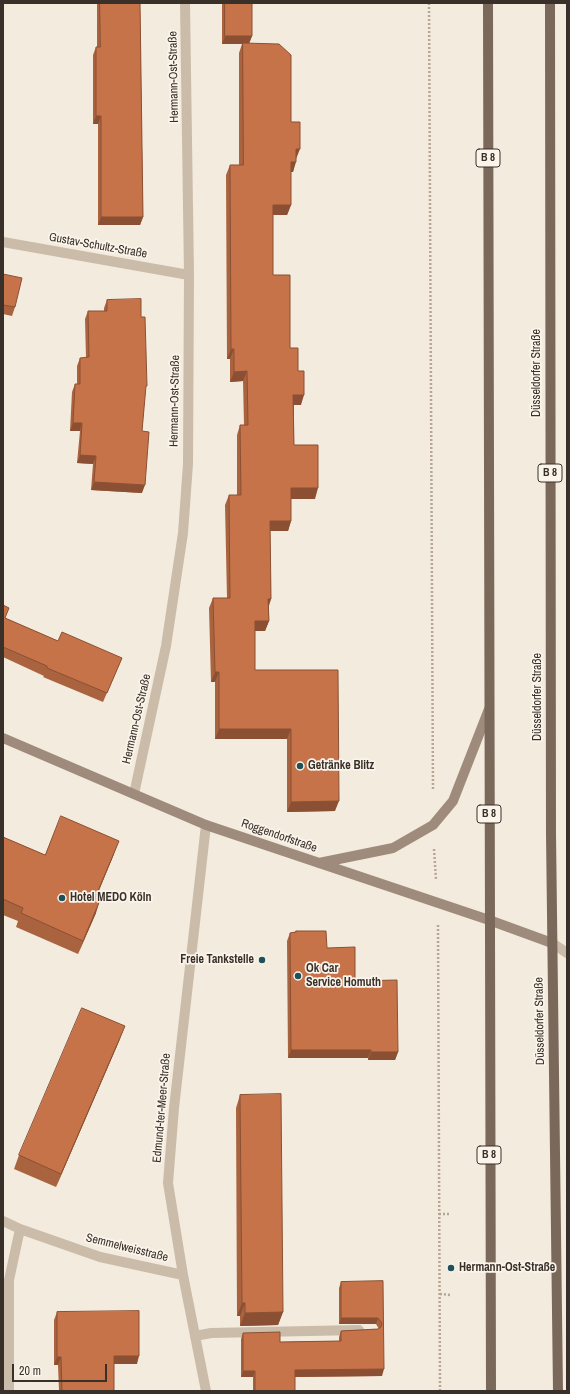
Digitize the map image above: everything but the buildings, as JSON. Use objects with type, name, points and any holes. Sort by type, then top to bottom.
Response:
[{"type":"main road","name":"B 8","points":[[488,3],[491,1391]]},
{"type":"main road","name":"Düsseldorfer Straße","points":[[550,3],[552,943],[558,1391]]},
{"type":"street","name":"Hermann-Ost-Straße","points":[[134,794],[166,646],[183,533],[188,464],[189,275],[186,3]]},
{"type":"street","name":"Gustav-Schultz-Straße","points":[[3,242],[189,275]]},
{"type":"street","points":[[317,863],[392,848],[433,825],[453,801],[489,709]]},
{"type":"street","name":"Roggendorfstraße","points":[[3,738],[206,825],[489,920],[552,943]]},
{"type":"street","name":"Edmund-ter-Meer-Straße","points":[[206,825],[174,1108],[168,1184],[183,1275],[206,1391]]},
{"type":"street","points":[[552,943],[567,953]]},
{"type":"street","name":"Semmelweisstraße","points":[[3,1221],[20,1229],[100,1257],[183,1275]]},
{"type":"street","points":[[9,1391],[9,1280],[20,1229]]},
{"type":"street","points":[[195,1336],[211,1333],[373,1330]]},
{"type":"path","points":[[429,3],[433,825],[438,903],[440,1391]]},
{"type":"path","points":[[439,1214],[451,1214]]},
{"type":"path","points":[[440,1294],[451,1295]]},
{"type":"place","name":"Getränke Blitz","points":[[300,766]]},
{"type":"place","name":"Hotel MEDO Köln","points":[[62,898]]},
{"type":"place","name":"Freie Tankstelle","points":[[262,960]]},
{"type":"place","name":"Ok Car Service Homuth","points":[[298,976]]},
{"type":"place","name":"Hermann-Ost-Straße","points":[[451,1268]]}]
